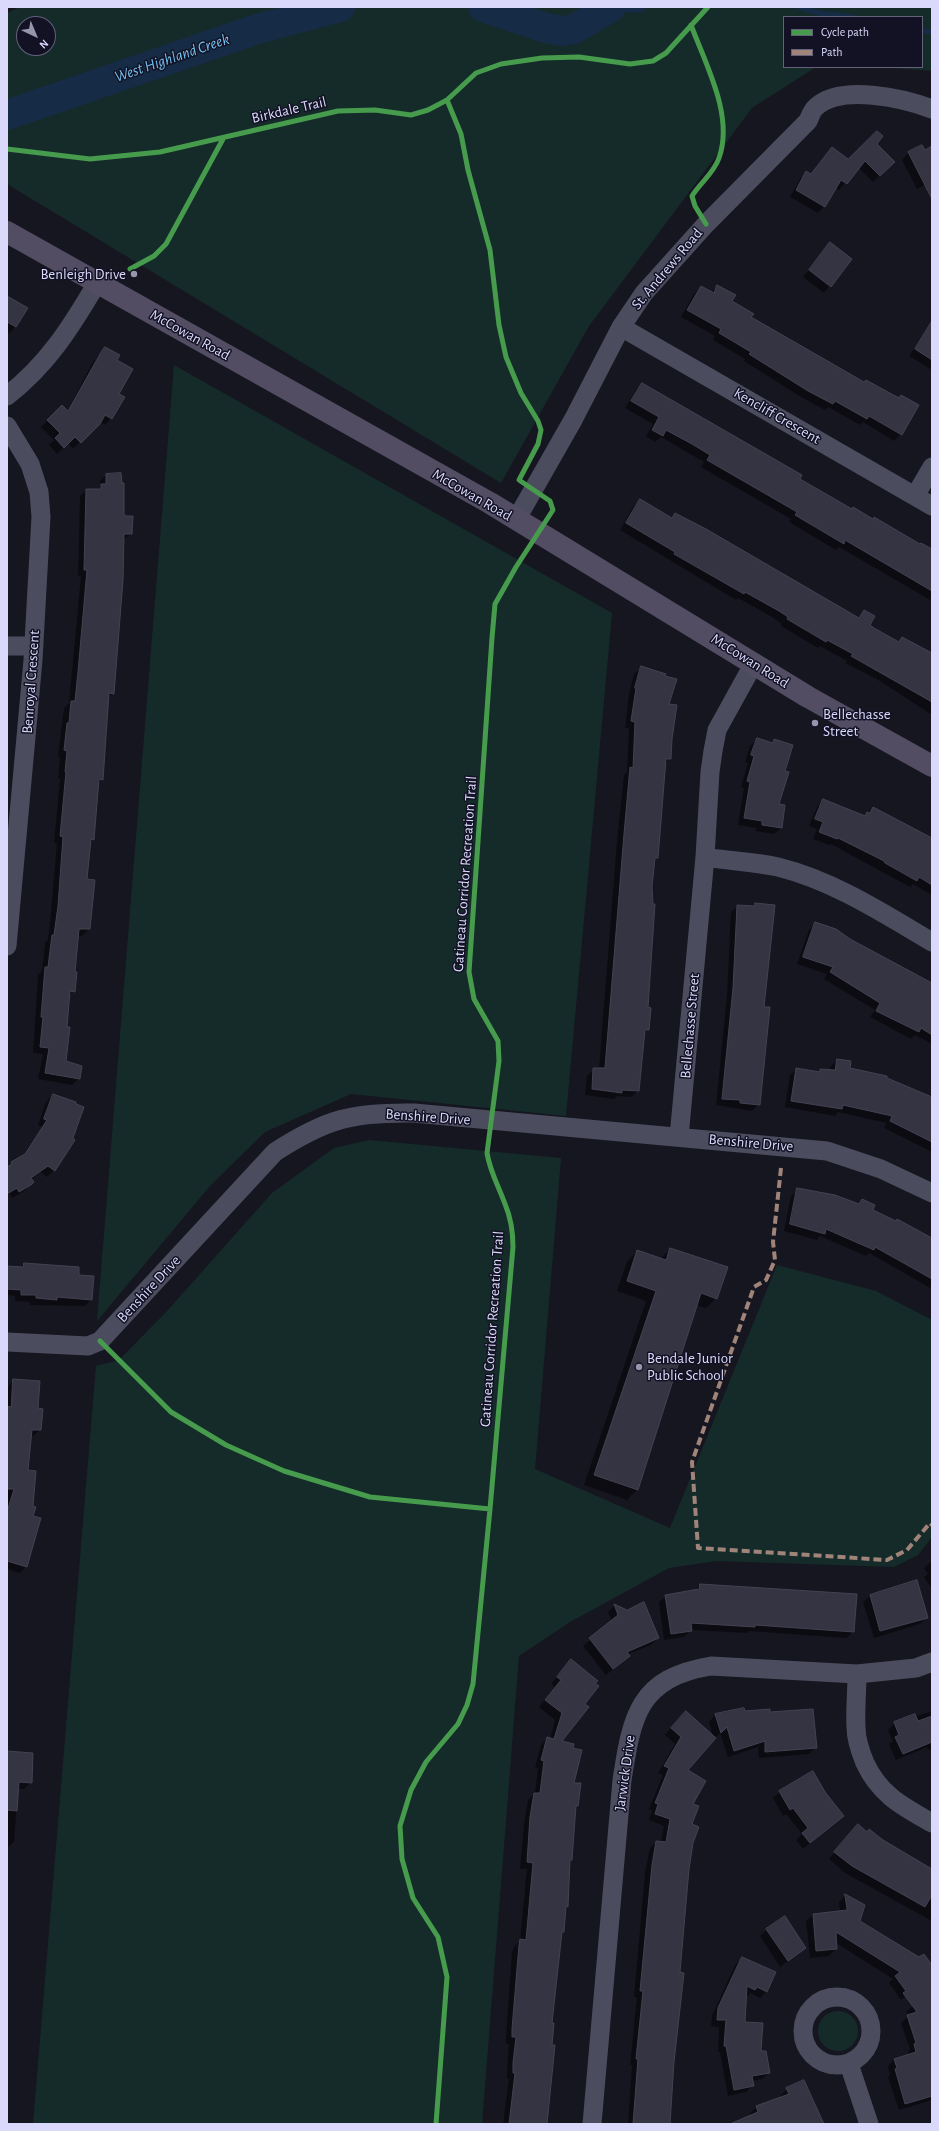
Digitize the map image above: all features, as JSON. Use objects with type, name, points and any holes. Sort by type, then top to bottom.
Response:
[{"type":"main road","name":"McCowan Road","points":[[7,232],[483,500],[808,697],[932,766]]},
{"type":"street","name":"St. Andrews Road","points":[[516,520],[573,420],[621,327],[644,293],[706,224],[808,121],[815,107],[831,99],[863,93],[912,102],[932,109]]},
{"type":"street","points":[[7,396],[23,383],[51,355],[70,329],[97,283]]},
{"type":"street","name":"Kencliff Crescent","points":[[621,327],[932,506]]},
{"type":"street","name":"Benroyal Crescent","points":[[7,426],[30,464],[40,501],[41,527],[34,646],[7,946]]},
{"type":"street","points":[[915,496],[932,467]]},
{"type":"street","points":[[7,646],[34,646]]},
{"type":"street","name":"Bellechasse Street","points":[[678,1137],[705,857],[710,772],[717,730],[754,663]]},
{"type":"street","points":[[705,857],[777,867],[826,883],[862,900],[932,942]]},
{"type":"street","name":"Benshire Drive","points":[[7,1342],[88,1346],[100,1341],[275,1152],[303,1134],[334,1120],[368,1113],[414,1113],[637,1135],[678,1137],[828,1151],[881,1169],[932,1193]]},
{"type":"street","name":"Jarwick Drive","points":[[592,2124],[622,1780],[629,1734],[641,1704],[654,1690],[665,1682],[694,1669],[711,1666],[857,1674],[916,1668],[932,1662]]},
{"type":"street","points":[[857,1674],[857,1742],[872,1778],[895,1802],[932,1823]]},
{"type":"street","points":[[849,2064],[869,2124]]},
{"type":"green space","points":[[20,7],[932,7],[932,71],[893,68],[923,68],[923,16],[783,16],[783,68],[814,68],[752,108],[589,326],[501,483],[7,184],[7,13]]},
{"type":"green space","points":[[174,365],[612,613],[566,1116],[351,1094],[265,1132],[210,1186],[97,1321]]},
{"type":"green space","points":[[369,1140],[561,1158],[535,1469],[670,1528],[777,1265],[876,1291],[932,1320],[932,1537],[918,1555],[894,1567],[716,1561],[669,1568],[570,1622],[519,1656],[482,2124],[33,2124],[96,1366],[119,1360],[168,1310],[272,1193],[334,1148]]},
{"type":"green space","points":[[834,2011],[842,2011],[849,2014],[855,2020],[858,2031],[855,2042],[849,2048],[842,2051],[834,2051],[827,2048],[821,2042],[818,2035],[818,2027],[821,2020],[827,2014]]},
{"type":"building","points":[[877,131],[883,136],[877,144],[895,162],[880,176],[865,161],[847,184],[841,180],[825,207],[796,190],[806,171],[811,174],[832,147],[848,159]]},
{"type":"building","points":[[922,145],[925,150],[932,146],[932,199],[908,152]]},
{"type":"building","points":[[830,242],[852,259],[831,287],[809,270]]},
{"type":"building","points":[[717,285],[736,295],[732,301],[754,314],[751,317],[864,382],[866,380],[899,398],[901,395],[919,405],[902,435],[869,416],[867,419],[835,401],[833,404],[808,391],[749,354],[751,352],[719,333],[721,329],[687,310],[701,286],[714,293]]},
{"type":"building","points":[[7,296],[28,308],[16,327],[7,322]]},
{"type":"building","points":[[932,321],[932,360],[915,349]]},
{"type":"building","points":[[105,347],[120,355],[117,360],[133,369],[119,394],[125,397],[112,419],[105,415],[100,424],[81,443],[75,437],[64,448],[55,438],[60,433],[47,420],[62,405],[68,411]]},
{"type":"building","points":[[642,383],[802,475],[800,479],[852,509],[853,507],[873,519],[874,517],[920,544],[921,543],[932,549],[932,591],[845,540],[844,544],[795,515],[797,512],[707,460],[710,455],[692,444],[666,430],[663,436],[652,430],[659,417],[631,401]]},
{"type":"building","points":[[121,473],[122,483],[124,483],[124,514],[125,516],[133,516],[132,534],[124,534],[123,580],[114,694],[109,693],[103,780],[99,779],[94,840],[91,839],[87,879],[95,880],[90,929],[79,929],[75,972],[77,972],[75,992],[70,991],[67,1027],[70,1027],[66,1061],[82,1066],[80,1079],[45,1073],[49,1048],[40,1047],[43,1017],[41,1017],[45,967],[48,967],[52,935],[54,935],[58,906],[63,837],[60,836],[67,751],[64,750],[71,701],[75,701],[87,570],[84,570],[86,489],[101,489],[101,484],[106,484],[106,474]]},
{"type":"building","points":[[640,499],[672,518],[675,513],[706,529],[859,618],[864,610],[875,616],[870,625],[874,628],[899,642],[902,637],[932,653],[932,702],[851,656],[853,654],[827,640],[826,642],[787,619],[788,617],[779,611],[745,592],[744,594],[674,554],[675,552],[626,523]]},
{"type":"building","points":[[641,666],[666,674],[665,676],[677,679],[669,704],[677,705],[672,739],[671,759],[666,759],[658,858],[655,858],[652,887],[653,904],[655,904],[648,1007],[651,1008],[649,1030],[645,1030],[639,1091],[622,1090],[622,1093],[592,1089],[593,1068],[605,1068],[630,767],[633,768],[635,722],[631,721],[635,688]]},
{"type":"building","points":[[757,738],[773,743],[774,739],[793,745],[785,771],[789,772],[779,804],[785,805],[782,828],[762,825],[762,821],[744,818],[750,782],[747,781],[754,756],[751,755]]},
{"type":"building","points":[[823,799],[865,816],[867,812],[870,813],[873,807],[932,838],[932,885],[919,877],[917,881],[884,861],[838,838],[837,839],[819,832],[823,822],[815,819]]},
{"type":"building","points":[[755,903],[775,905],[764,1007],[770,1007],[760,1105],[740,1103],[740,1100],[722,1099],[733,988],[737,905],[755,906]]},
{"type":"building","points":[[815,922],[836,929],[850,939],[932,983],[932,1035],[921,1028],[919,1032],[876,1011],[880,1003],[830,972],[833,967],[803,957]]},
{"type":"building","points":[[837,1059],[851,1061],[850,1068],[887,1076],[887,1078],[932,1097],[932,1142],[890,1121],[892,1116],[843,1105],[842,1109],[791,1101],[796,1068],[820,1072],[820,1069],[835,1070]]},
{"type":"building","points":[[53,1094],[76,1102],[76,1104],[84,1107],[73,1138],[75,1140],[55,1171],[48,1166],[31,1178],[34,1182],[31,1185],[19,1192],[17,1188],[7,1194],[7,1167],[12,1164],[11,1162],[25,1154],[47,1120],[44,1119]]},
{"type":"building","points":[[797,1188],[835,1195],[859,1204],[862,1199],[875,1205],[873,1210],[896,1221],[897,1219],[932,1238],[932,1279],[875,1247],[874,1250],[826,1229],[825,1234],[790,1224]]},
{"type":"building","points":[[670,1248],[728,1267],[717,1299],[701,1293],[638,1490],[594,1475],[656,1291],[627,1281],[637,1250],[666,1260]]},
{"type":"building","points":[[24,1263],[79,1267],[79,1275],[94,1276],[92,1300],[57,1297],[57,1300],[36,1298],[36,1295],[21,1295],[21,1290],[7,1289],[7,1266],[23,1267]]},
{"type":"building","points":[[13,1379],[40,1381],[38,1408],[43,1409],[41,1430],[32,1430],[28,1470],[36,1471],[33,1506],[36,1507],[33,1516],[41,1518],[27,1567],[7,1561],[7,1512],[14,1489],[7,1489],[7,1406],[11,1407]]},
{"type":"building","points":[[917,1580],[928,1618],[880,1631],[870,1595]]},
{"type":"building","points":[[700,1584],[857,1594],[854,1632],[755,1625],[755,1627],[691,1623],[692,1631],[671,1634],[665,1595],[699,1589]]},
{"type":"building","points":[[644,1602],[659,1638],[627,1652],[630,1656],[613,1669],[589,1638],[618,1615],[614,1604],[627,1610]]},
{"type":"building","points":[[571,1659],[598,1681],[595,1683],[599,1686],[585,1704],[589,1707],[562,1741],[574,1744],[573,1748],[582,1750],[574,1783],[581,1783],[578,1806],[576,1806],[572,1860],[570,1860],[568,1907],[566,1906],[564,1932],[562,1932],[552,2023],[554,2023],[552,2045],[555,2045],[547,2124],[509,2124],[515,2073],[513,2073],[513,2063],[516,2037],[512,2037],[512,2029],[519,1945],[520,1939],[526,1940],[533,1863],[527,1862],[530,1817],[534,1793],[540,1793],[544,1761],[541,1760],[547,1737],[554,1739],[562,1713],[545,1700],[561,1680],[557,1677]]},
{"type":"building","points":[[744,1708],[745,1711],[770,1709],[770,1712],[813,1709],[817,1748],[765,1752],[765,1741],[734,1751],[727,1727],[721,1733],[715,1714]]},
{"type":"building","points":[[686,1711],[716,1738],[688,1770],[706,1781],[693,1804],[699,1806],[692,1824],[699,1827],[693,1843],[689,1869],[680,1972],[684,1973],[674,2062],[670,2124],[633,2124],[638,2059],[636,2059],[643,1991],[640,1991],[652,1865],[656,1841],[666,1842],[670,1819],[655,1814],[658,1804],[655,1803],[669,1768],[664,1766],[681,1737],[671,1728]]},
{"type":"building","points":[[915,1714],[918,1721],[932,1716],[932,1742],[903,1754],[895,1737],[899,1735],[894,1722]]},
{"type":"building","points":[[7,1751],[33,1753],[32,1783],[19,1782],[17,1811],[7,1810]]},
{"type":"building","points":[[813,1771],[825,1792],[844,1816],[810,1843],[802,1833],[808,1828],[793,1808],[790,1810],[779,1791]]},
{"type":"building","points":[[858,1824],[867,1832],[869,1829],[883,1840],[932,1869],[932,1895],[925,1907],[852,1866],[834,1852]]},
{"type":"building","points":[[845,1894],[865,1905],[860,1921],[919,1957],[924,1954],[932,1965],[932,2096],[905,2104],[895,2069],[897,2068],[894,2059],[916,2052],[914,2044],[916,2043],[907,2015],[917,2012],[903,1993],[906,1991],[895,1976],[900,1972],[836,1932],[837,1949],[816,1951],[813,1914],[847,1910]]},
{"type":"building","points":[[785,1916],[806,1948],[788,1961],[766,1929]]},
{"type":"building","points":[[742,1957],[776,1972],[767,1992],[757,1987],[755,1990],[747,1986],[745,2022],[763,2023],[761,2051],[766,2051],[770,2073],[752,2076],[754,2086],[734,2090],[726,2046],[724,2046],[726,2020],[717,2020],[718,2008]]},
{"type":"building","points":[[804,2080],[824,2124],[730,2124],[758,2112],[756,2106],[789,2094],[786,2088]]},
{"type":"waterway","name":"West Highland Creek","points":[[7,115],[257,29],[340,7]]},
{"type":"waterway","name":"West Highland Creek","points":[[483,7],[546,28],[562,31],[574,29],[611,7]]},
{"type":"waterway","points":[[611,8],[642,10],[644,7]]},
{"type":"waterway","points":[[799,7],[819,13],[844,16]]},
{"type":"waterway","points":[[923,31],[932,32]]},
{"type":"marked path","points":[[781,1168],[773,1242],[775,1260],[766,1280],[754,1287],[692,1462],[698,1548],[887,1560],[907,1550],[930,1523],[932,1525]]},
{"type":"cycle path","name":"Birkdale Trail","points":[[7,149],[90,159],[160,152],[338,111],[375,110],[411,115],[428,110],[447,100],[476,73],[501,64],[542,58],[579,57],[630,64],[653,61],[666,53],[708,7]]},
{"type":"cycle path","points":[[691,25],[716,91],[721,108],[723,125],[723,142],[717,163],[692,196],[695,206],[706,224]]},
{"type":"cycle path","name":"Gatineau Corridor Recreation Trail","points":[[436,2124],[447,1977],[438,1937],[413,1898],[402,1859],[400,1826],[411,1790],[426,1762],[458,1724],[467,1705],[473,1684],[513,1247],[509,1215],[492,1173],[487,1153],[499,1061],[498,1041],[474,999],[469,972],[495,604],[516,567],[553,510],[550,501],[519,480],[538,444],[541,430],[538,421],[521,393],[506,357],[499,325],[490,250],[468,170],[461,134],[447,100]]},
{"type":"cycle path","points":[[130,269],[154,256],[166,244],[223,139]]},
{"type":"cycle path","points":[[100,1341],[171,1412],[226,1445],[284,1471],[370,1497],[490,1509]]},
{"type":"place","name":"Benleigh Drive","points":[[134,274]]},
{"type":"place","name":"Bellechasse Street","points":[[815,723]]},
{"type":"place","name":"Bendale Junior Public School","points":[[639,1367]]}]
